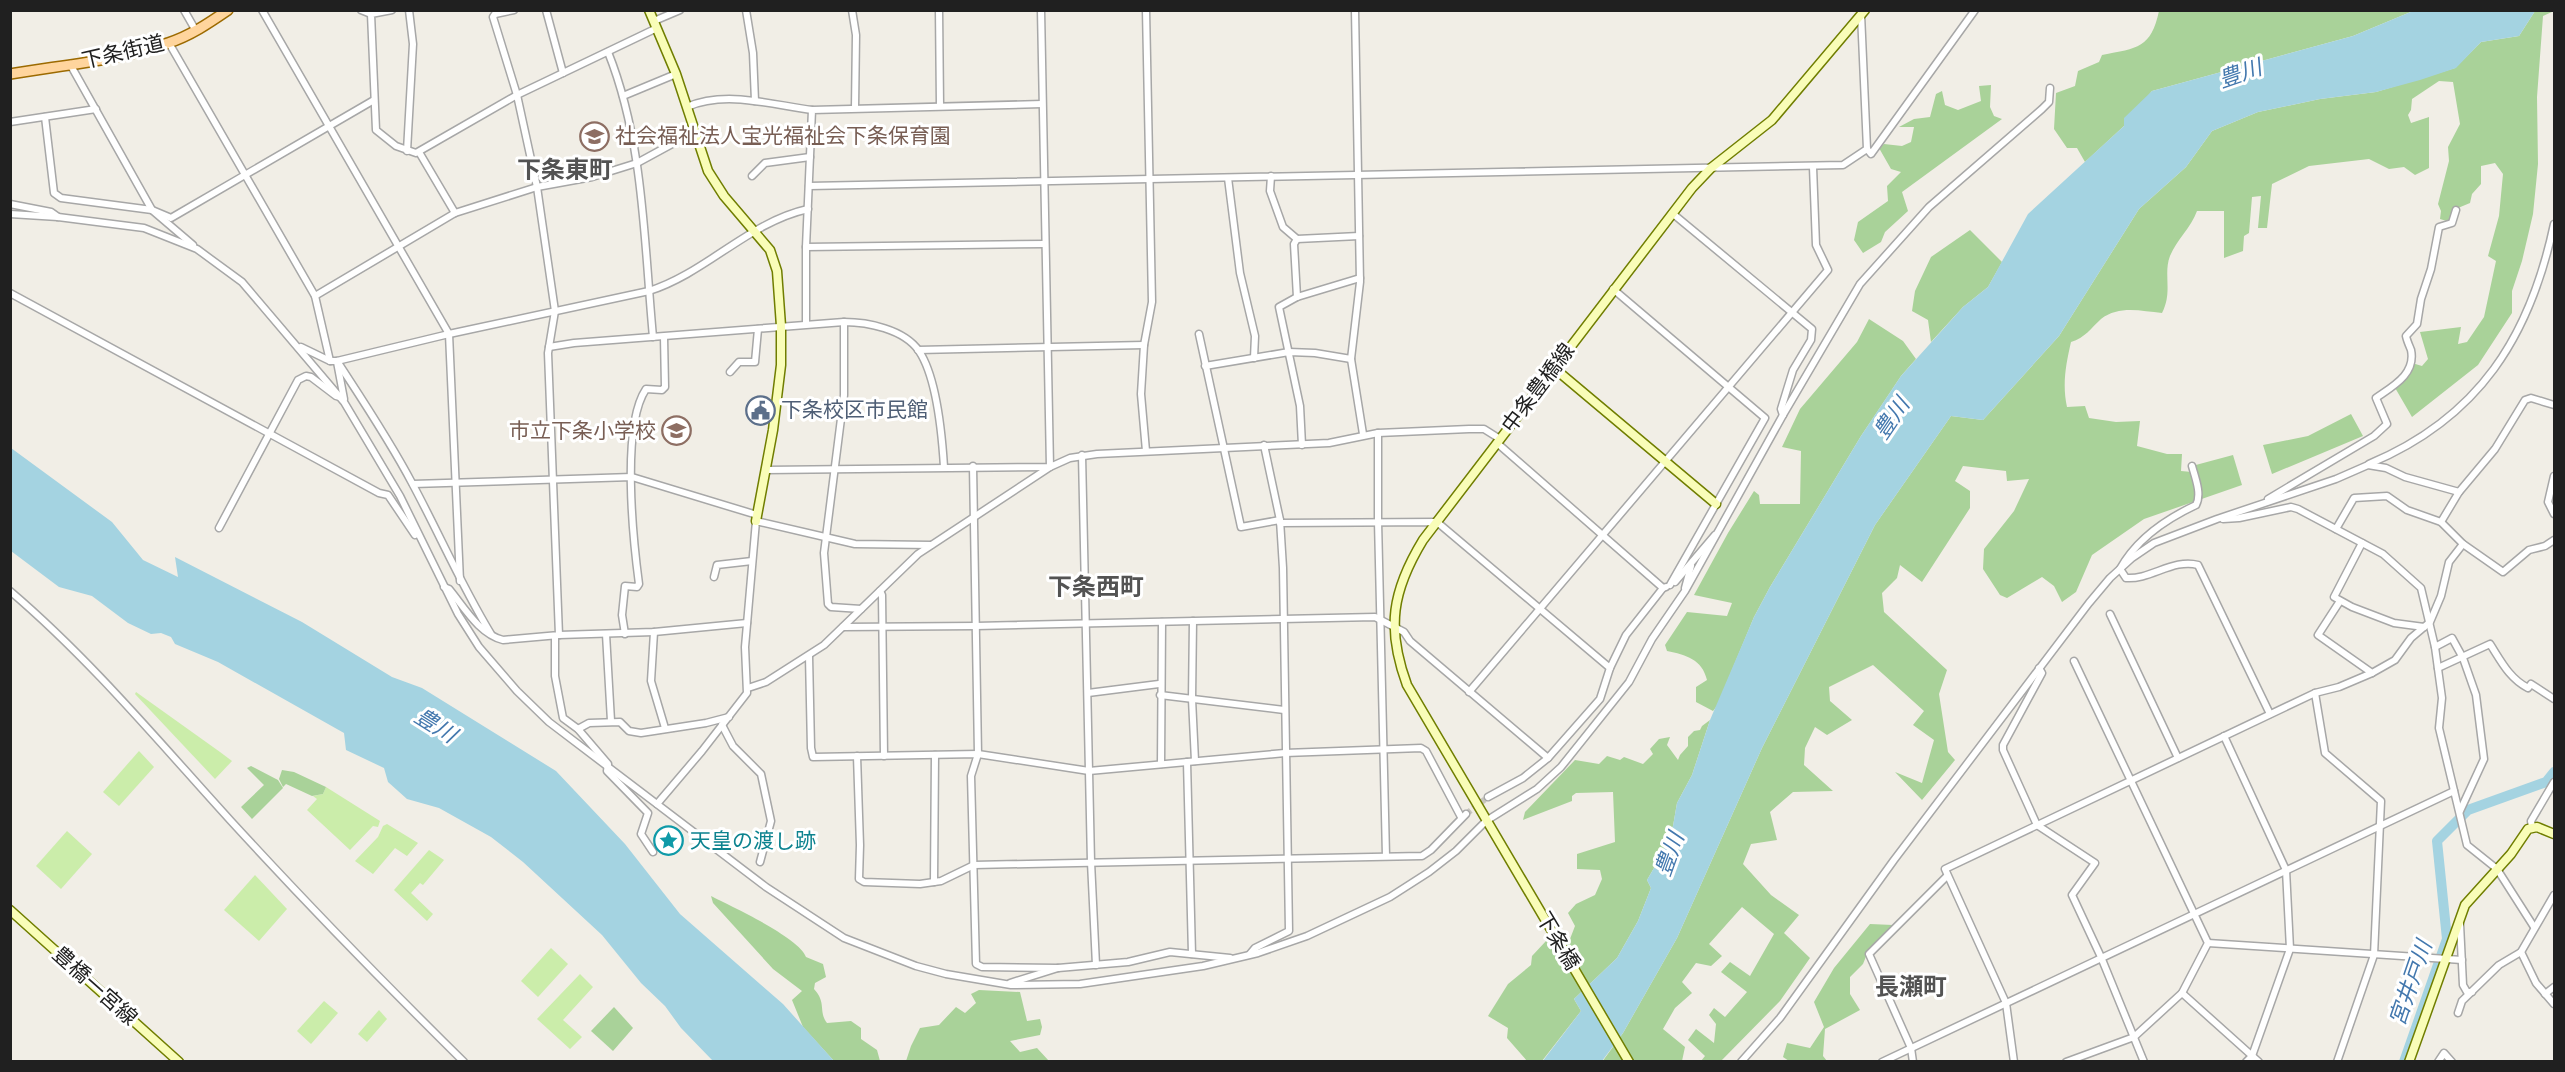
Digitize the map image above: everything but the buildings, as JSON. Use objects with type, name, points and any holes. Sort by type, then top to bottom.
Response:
[{"type":"main road","name":"下条街道","points":[[10,74],[133,54],[169,43],[196,31],[228,10]]},
{"type":"main road","points":[[649,10],[676,74],[694,132],[714,183],[755,231],[774,261],[781,326],[782,365],[757,518]]},
{"type":"main road","name":"中条豊橋線","points":[[1486,821],[1407,685],[1395,647],[1394,626],[1399,588],[1406,568],[1437,522],[1672,213],[1711,168],[1772,120],[1862,12]]},
{"type":"main road","points":[[1554,368],[1716,504]]},
{"type":"main road","name":"下条橋","points":[[1486,821],[1629,1062]]},
{"type":"main road","points":[[2409,1062],[2441,959],[2459,916],[2471,896],[2511,854],[2525,832],[2532,827],[2554,834]]},
{"type":"main road","name":"豊橋一宮線","points":[[10,910],[180,1062]]},
{"type":"street","points":[[184,10],[196,31]]},
{"type":"street","points":[[262,10],[449,334],[458,482],[460,581]]},
{"type":"street","points":[[361,10],[370,14],[392,10]]},
{"type":"street","points":[[407,150],[413,44],[409,10]]},
{"type":"street","points":[[514,10],[493,16],[517,95],[537,187],[555,311],[549,347],[557,636],[555,676],[563,718],[578,729],[608,764],[607,771],[648,813],[641,834],[653,852]]},
{"type":"street","points":[[546,10],[563,73]]},
{"type":"street","points":[[370,14],[376,130],[396,146],[419,152],[517,95],[608,52],[680,10]]},
{"type":"street","points":[[746,10],[753,53],[755,100]]},
{"type":"street","points":[[852,10],[856,35],[855,108]]},
{"type":"street","points":[[939,10],[940,106]]},
{"type":"street","points":[[1041,10],[1050,467]]},
{"type":"street","points":[[1146,10],[1152,311],[1144,345],[1141,394],[1146,451]]},
{"type":"street","points":[[1355,10],[1360,278],[1351,359],[1363,434]]},
{"type":"street","points":[[1862,12],[1867,149],[1871,154],[1976,10]]},
{"type":"street","points":[[169,43],[315,296],[330,361]]},
{"type":"street","points":[[608,52],[623,96],[637,163],[653,337]]},
{"type":"street","points":[[70,64],[152,210],[197,249],[242,282],[342,399],[400,496],[444,587],[479,647],[517,691],[549,722],[766,887],[844,938],[936,972],[1007,984],[1044,986],[1080,984],[1174,972],[1236,959],[1307,936],[1390,897],[1456,851],[1486,821],[1537,789],[1561,767],[1629,682],[1652,639],[1685,591],[1783,415],[1860,284],[1929,207],[2049,102],[2050,88]]},
{"type":"street","points":[[623,96],[676,74]]},
{"type":"street","points":[[45,117],[54,193],[61,198],[152,210],[171,218],[374,100]]},
{"type":"street","points":[[687,107],[715,100],[755,100],[812,110],[1042,104]]},
{"type":"street","points":[[10,122],[96,109]]},
{"type":"street","points":[[806,324],[806,248],[812,110]]},
{"type":"street","points":[[315,296],[454,213],[537,187],[592,177],[637,163],[694,132]]},
{"type":"street","points":[[809,186],[1814,167],[1843,165],[1867,149]]},
{"type":"street","points":[[419,152],[454,213]]},
{"type":"street","points":[[752,176],[765,163],[810,157]]},
{"type":"street","points":[[1469,692],[1827,270],[1816,245],[1814,167]]},
{"type":"street","points":[[1271,176],[1270,191],[1283,227],[1297,240],[1359,236]]},
{"type":"street","points":[[1228,178],[1239,273],[1255,336],[1254,358]]},
{"type":"street","points":[[10,204],[51,212],[58,217]]},
{"type":"street","points":[[298,345],[330,361],[338,361],[449,334],[649,291],[672,283],[699,268],[755,231],[808,209]]},
{"type":"street","points":[[2260,504],[2374,436],[2387,424],[2376,398],[2405,375],[2409,369],[2411,350],[2406,336],[2417,324],[2439,227],[2452,223],[2456,210]]},
{"type":"street","points":[[1672,213],[1812,329],[1813,333],[1793,370],[1781,409],[1783,415]]},
{"type":"street","points":[[10,214],[58,217],[144,228],[197,249]]},
{"type":"street","points":[[1741,1062],[1780,1018],[1894,860],[2039,668],[2089,603],[2120,569],[2154,543],[2336,479],[2400,451],[2433,428],[2468,400],[2502,361],[2527,314],[2540,283],[2554,224]]},
{"type":"street","points":[[1297,240],[1294,244],[1297,297]]},
{"type":"street","points":[[806,248],[1045,244]]},
{"type":"street","points":[[1302,445],[1300,406],[1279,307],[1297,297],[1360,278]]},
{"type":"street","points":[[1613,290],[1765,418],[1670,585]]},
{"type":"street","points":[[10,293],[379,493],[388,495],[422,542]]},
{"type":"street","points":[[844,322],[844,395],[824,553],[828,604],[831,607],[861,609]]},
{"type":"street","points":[[549,347],[573,343],[781,326],[860,322],[895,333],[918,350],[927,369],[937,406],[944,467]]},
{"type":"street","points":[[730,372],[739,362],[755,362],[758,329]]},
{"type":"street","points":[[1199,334],[1204,366],[1241,527],[1280,521],[1437,522],[1610,668]]},
{"type":"street","points":[[625,634],[622,615],[625,586],[637,587],[639,584],[631,444],[641,396],[646,389],[662,390],[665,387],[664,337]]},
{"type":"street","points":[[918,350],[1144,345]]},
{"type":"street","points":[[1204,366],[1288,352],[1315,353],[1351,359]]},
{"type":"street","points":[[338,361],[342,399]]},
{"type":"street","points":[[338,361],[388,439],[413,484],[460,581],[493,637]]},
{"type":"street","points":[[219,528],[298,380],[311,377],[342,399]]},
{"type":"street","points":[[2441,522],[2459,492],[2495,449],[2525,400],[2531,398],[2554,405]]},
{"type":"street","points":[[748,688],[766,682],[824,645],[918,554],[1050,467],[1082,456],[1329,443],[1378,432],[1484,429],[1663,588]]},
{"type":"street","points":[[1378,432],[1386,856]]},
{"type":"street","points":[[1250,954],[1255,948],[1289,931],[1284,619],[1280,521],[1264,445]]},
{"type":"street","points":[[1082,456],[1091,862],[1096,965]]},
{"type":"street","points":[[2368,465],[2386,468],[2421,482],[2459,492]]},
{"type":"street","points":[[766,470],[835,471],[973,466],[1050,467]]},
{"type":"street","points":[[973,466],[978,754],[971,776],[976,964],[1003,968],[1058,968],[1128,962],[1170,952],[1236,959]]},
{"type":"street","points":[[2120,569],[2129,552],[2149,534],[2199,501],[2192,466]]},
{"type":"street","points":[[2554,476],[2548,502],[2554,514]]},
{"type":"street","points":[[413,484],[632,477],[757,518],[855,544],[931,545]]},
{"type":"street","points":[[2336,529],[2354,498],[2387,496],[2407,510],[2441,522],[2463,544],[2503,572],[2529,550],[2545,546],[2554,540]]},
{"type":"street","points":[[2217,519],[2239,518],[2291,507],[2298,509],[2383,554],[2421,588],[2435,647],[2442,698],[2439,728],[2467,845],[2497,869],[2534,927]]},
{"type":"street","points":[[657,804],[745,697],[748,688],[745,656],[747,623],[757,518]]},
{"type":"street","points":[[1685,591],[1691,564],[1707,520]]},
{"type":"street","points":[[1488,797],[1523,778],[1548,758],[1600,699],[1610,668],[1626,636],[1663,588],[1670,585],[1691,564],[1709,539],[1718,533]]},
{"type":"street","points":[[2362,543],[2334,597],[2394,623],[2424,627]]},
{"type":"street","points":[[2014,1062],[2006,1003],[1945,869],[2315,693],[2339,687],[2395,660],[2411,638],[2430,622],[2441,596],[2449,562],[2463,544]]},
{"type":"street","points":[[714,577],[717,565],[752,561]]},
{"type":"street","points":[[2120,569],[2126,578],[2134,579],[2171,567],[2191,563],[2198,565],[2270,714]]},
{"type":"street","points":[[444,587],[449,589],[481,628],[493,637],[503,640],[654,632],[747,623]]},
{"type":"street","points":[[10,591],[50,625],[88,664],[259,851],[464,1062]]},
{"type":"street","points":[[880,591],[883,627],[884,756]]},
{"type":"street","points":[[2340,601],[2318,635],[2372,673]]},
{"type":"street","points":[[2110,614],[2178,758]]},
{"type":"street","points":[[843,627],[1380,619],[1394,626],[1548,758]]},
{"type":"street","points":[[1193,621],[1192,699],[1195,761]]},
{"type":"street","points":[[1161,764],[1162,622]]},
{"type":"street","points":[[654,632],[651,681],[665,728]]},
{"type":"street","points":[[606,634],[611,721]]},
{"type":"street","points":[[2435,647],[2452,638],[2463,658],[2476,695],[2484,759],[2460,813]]},
{"type":"street","points":[[2438,668],[2490,644],[2510,675],[2518,683],[2528,688],[2530,684],[2554,699]]},
{"type":"street","points":[[808,656],[813,757],[857,756],[884,756],[978,754],[1089,771],[1286,753],[1421,748],[1426,751],[1463,815],[1431,850],[1422,856],[974,866],[934,882],[920,884],[864,882],[859,879],[857,756]]},
{"type":"street","points":[[2074,661],[2208,943]]},
{"type":"street","points":[[2039,668],[2042,673],[2003,745],[2037,825],[2095,864],[2072,896],[2102,957],[2144,1062]]},
{"type":"street","points":[[1088,693],[1160,684]]},
{"type":"street","points":[[2315,693],[2325,753],[2381,801],[2374,955],[2337,1062]]},
{"type":"street","points":[[1160,695],[1284,710]]},
{"type":"street","points":[[578,729],[589,723],[611,721],[620,722],[629,731],[635,733],[706,723],[729,717]]},
{"type":"street","points":[[722,725],[734,746],[761,774],[771,821],[760,862]]},
{"type":"street","points":[[2224,736],[2286,870],[2290,949],[2252,1056],[2246,1062]]},
{"type":"street","points":[[934,882],[935,755]]},
{"type":"street","points":[[1187,762],[1192,954]]},
{"type":"street","points":[[2532,827],[2530,821],[2554,782]]},
{"type":"street","points":[[1882,1062],[2454,791]]},
{"type":"street","points":[[1913,1062],[1911,1048],[1869,954],[1947,876]]},
{"type":"street","points":[[2458,1013],[2462,1000],[2499,965],[2521,952],[2554,895]]},
{"type":"street","points":[[2459,916],[2464,989],[2472,992]]},
{"type":"street","points":[[2208,943],[2462,960]]},
{"type":"street","points":[[2066,1062],[2134,1037],[2182,993],[2208,943]]},
{"type":"street","points":[[2521,952],[2530,975],[2554,1004]]},
{"type":"street","points":[[1007,984],[1058,968]]},
{"type":"street","points":[[2545,994],[2554,987]]},
{"type":"street","points":[[2182,993],[2259,1062]]},
{"type":"street","points":[[2438,1062],[2444,1053],[2452,1062]]},
{"type":"green space","points":[[2159,11],[2413,11],[2353,36],[2152,91],[2124,126],[2085,162],[2077,148],[2067,148],[2054,129],[2056,93],[2075,86],[2078,71],[2099,62],[2102,55],[2134,48],[2141,44],[2152,32]]},
{"type":"green space","points":[[2535,11],[2554,11],[2543,16],[2537,97],[2538,164],[2533,214],[2512,291],[2512,313],[2478,365],[2412,417],[2394,386],[2412,363],[2422,366],[2428,359],[2420,332],[2461,327],[2458,344],[2467,342],[2484,317],[2496,261],[2488,256],[2499,216],[2503,174],[2495,163],[2481,166],[2481,184],[2472,194],[2470,203],[2458,208],[2450,222],[2440,219],[2441,211],[2438,204],[2449,161],[2448,147],[2460,124],[2453,82],[2439,81],[2412,99],[2408,115],[2411,123],[2429,117],[2429,168],[2415,175],[2404,167],[2389,169],[2369,159],[2309,166],[2272,184],[2267,228],[2258,228],[2261,196],[2252,197],[2249,233],[2244,236],[2243,251],[2224,258],[2224,211],[2197,211],[2170,256],[2167,270],[2167,298],[2162,313],[2130,310],[2115,312],[2101,319],[2084,335],[2071,342],[2065,374],[2067,407],[2085,406],[2089,418],[2116,422],[2140,421],[2137,446],[2167,454],[2182,454],[2181,471],[2192,472],[2192,466],[2233,455],[2242,485],[2144,519],[2092,555],[2076,592],[2062,602],[2054,586],[2042,577],[2007,598],[2000,595],[1983,569],[1984,549],[2014,511],[2029,479],[2007,481],[2006,471],[1963,466],[1955,481],[1970,491],[1970,508],[1922,582],[1900,565],[1897,578],[1882,593],[1884,612],[1947,670],[1939,694],[1948,752],[1955,760],[1922,800],[1895,772],[1922,783],[1934,740],[1913,725],[1924,711],[1873,665],[1829,687],[1830,701],[1852,720],[1827,735],[1815,727],[1805,748],[1804,765],[1833,791],[1793,792],[1770,812],[1777,840],[1751,844],[1743,864],[1771,895],[1799,915],[1784,933],[1810,958],[1780,1001],[1721,1061],[1701,1061],[1705,1056],[1688,1040],[1696,1029],[1714,1043],[1716,1024],[1709,1015],[1714,1008],[1725,1017],[1747,992],[1721,972],[1730,962],[1750,976],[1774,934],[1742,907],[1709,944],[1722,956],[1711,966],[1696,963],[1682,982],[1692,993],[1675,1008],[1663,1029],[1685,1047],[1682,1061],[1602,1062],[1623,1033],[1677,938],[1762,748],[1875,525],[1951,416],[1983,420],[2059,336],[2139,209],[2186,167],[2212,131],[2258,112],[2320,99],[2376,92],[2455,68],[2481,42],[2519,36]]},
{"type":"green space","points":[[1991,85],[1990,107],[1994,116],[2002,119],[1902,192],[1908,211],[1885,232],[1881,242],[1863,253],[1854,240],[1858,222],[1888,201],[1887,186],[1901,172],[1891,169],[1879,148],[1884,144],[1902,146],[1911,142],[1914,127],[1899,127],[1914,119],[1930,117],[1936,94],[1942,91],[1945,105],[1958,110],[1981,101],[1979,86]]},
{"type":"green space","points":[[1970,230],[2002,262],[1988,287],[1963,307],[1931,342],[1928,320],[1912,311],[1915,291],[1931,257]]},
{"type":"green space","points":[[1869,319],[1903,341],[1916,359],[1901,376],[1861,436],[1770,587],[1754,617],[1713,711],[1696,702],[1696,687],[1707,680],[1701,667],[1687,656],[1667,651],[1665,645],[1687,612],[1727,616],[1732,603],[1694,595],[1754,491],[1759,495],[1760,504],[1800,504],[1801,451],[1782,447],[1800,409],[1857,342]]},
{"type":"green space","points":[[2351,414],[2363,436],[2272,474],[2263,445],[2308,436]]},
{"type":"green space","points":[[136,692],[232,761],[215,779],[135,694]]},
{"type":"green space","points":[[1710,720],[1692,775],[1677,803],[1673,826],[1661,856],[1647,880],[1651,888],[1638,921],[1617,958],[1574,999],[1581,1011],[1542,1061],[1527,1061],[1507,1038],[1508,1028],[1488,1016],[1508,984],[1531,965],[1532,956],[1546,941],[1553,948],[1570,939],[1575,926],[1568,913],[1576,904],[1595,895],[1602,879],[1600,870],[1577,869],[1577,854],[1615,842],[1613,792],[1576,793],[1572,796],[1572,801],[1523,820],[1525,812],[1575,760],[1599,764],[1607,756],[1620,760],[1624,757],[1643,764],[1653,754],[1650,749],[1659,739],[1670,737],[1667,745],[1678,760],[1688,746],[1688,737]]},
{"type":"green space","points":[[139,751],[154,767],[119,806],[103,792]]},
{"type":"green space","points":[[251,766],[278,780],[283,788],[252,819],[241,807],[264,785],[247,768]]},
{"type":"green space","points":[[282,770],[294,772],[326,787],[323,794],[312,796],[286,784],[283,787],[279,779]]},
{"type":"green space","points":[[326,787],[380,821],[378,827],[373,826],[350,850],[307,810],[317,799],[313,796],[323,794]]},
{"type":"green space","points":[[387,824],[418,843],[407,856],[395,848],[373,874],[355,861]]},
{"type":"green space","points":[[67,831],[92,854],[61,889],[36,866]]},
{"type":"green space","points":[[429,850],[444,860],[423,885],[420,883],[411,893],[433,914],[427,921],[394,890]]},
{"type":"green space","points":[[255,875],[287,909],[259,941],[224,910]]},
{"type":"green space","points":[[711,896],[779,932],[801,949],[806,957],[823,964],[826,977],[815,983],[814,989],[820,999],[824,1019],[827,1023],[851,1021],[861,1028],[861,1039],[877,1050],[880,1061],[834,1061],[803,1027],[792,1000],[802,991],[773,969],[713,903]]},
{"type":"green space","points":[[1870,924],[1893,925],[1850,977],[1850,994],[1860,1010],[1825,1029],[1823,1056],[1827,1061],[1789,1061],[1783,1057],[1787,1043],[1810,1048],[1824,1027],[1814,1002],[1834,968]]},
{"type":"green space","points":[[551,948],[568,964],[538,997],[521,981]]},
{"type":"green space","points":[[580,974],[593,987],[563,1020],[582,1037],[570,1049],[537,1019]]},
{"type":"green space","points":[[979,990],[1020,992],[1027,1021],[1040,1019],[1042,1027],[1040,1035],[1010,1041],[1020,1052],[1037,1048],[1049,1061],[906,1061],[920,1028],[939,1025],[956,1007],[965,1013],[976,1003],[971,994]]},
{"type":"green space","points":[[324,1001],[338,1013],[311,1044],[297,1031]]},
{"type":"green space","points":[[614,1007],[633,1028],[613,1051],[591,1031]]},
{"type":"green space","points":[[379,1010],[387,1019],[367,1042],[358,1034]]},
{"type":"water","name":"豊川","points":[[2413,11],[2535,11],[2519,36],[2481,42],[2456,68],[2376,92],[2320,99],[2258,112],[2212,131],[2186,167],[2139,209],[2059,336],[1983,420],[1951,416],[1875,525],[1762,748],[1677,938],[1623,1033],[1602,1061],[1542,1062],[1581,1011],[1574,999],[1617,958],[1638,921],[1651,888],[1647,880],[1661,856],[1673,826],[1677,803],[1692,775],[1710,720],[1754,617],[1770,587],[1861,436],[1901,376],[1963,307],[1988,287],[2028,214],[2124,126],[2124,118],[2152,91],[2353,36]]},
{"type":"water","name":"豊川","points":[[11,448],[112,522],[143,560],[178,577],[175,557],[302,622],[392,677],[422,688],[556,771],[625,844],[680,914],[783,1004],[834,1061],[713,1061],[681,1028],[665,1006],[641,983],[602,935],[523,862],[491,837],[439,808],[407,799],[388,782],[384,768],[346,750],[344,733],[218,662],[175,644],[171,637],[161,633],[151,634],[128,623],[92,596],[59,587],[11,551]]},
{"type":"waterway","name":"宮井戸川","points":[[2404,1062],[2447,939],[2437,841],[2468,810],[2546,782],[2554,772]]},
{"type":"tunnel","points":[[1466,814],[1488,797]]},
{"type":"place","name":"社会福祉法人宝光福祉会下条保育園","points":[[594,136]]},
{"type":"place","name":"下条校区市民館","points":[[760,410]]},
{"type":"place","name":"市立下条小学校","points":[[677,431]]},
{"type":"place","name":"天皇の渡し跡","points":[[669,841]]},
{"type":"district","name":"下条東町","points":[[565,170]]},
{"type":"district","name":"下条西町","points":[[1096,587]]},
{"type":"district","name":"長瀬町","points":[[1911,987]]}]
